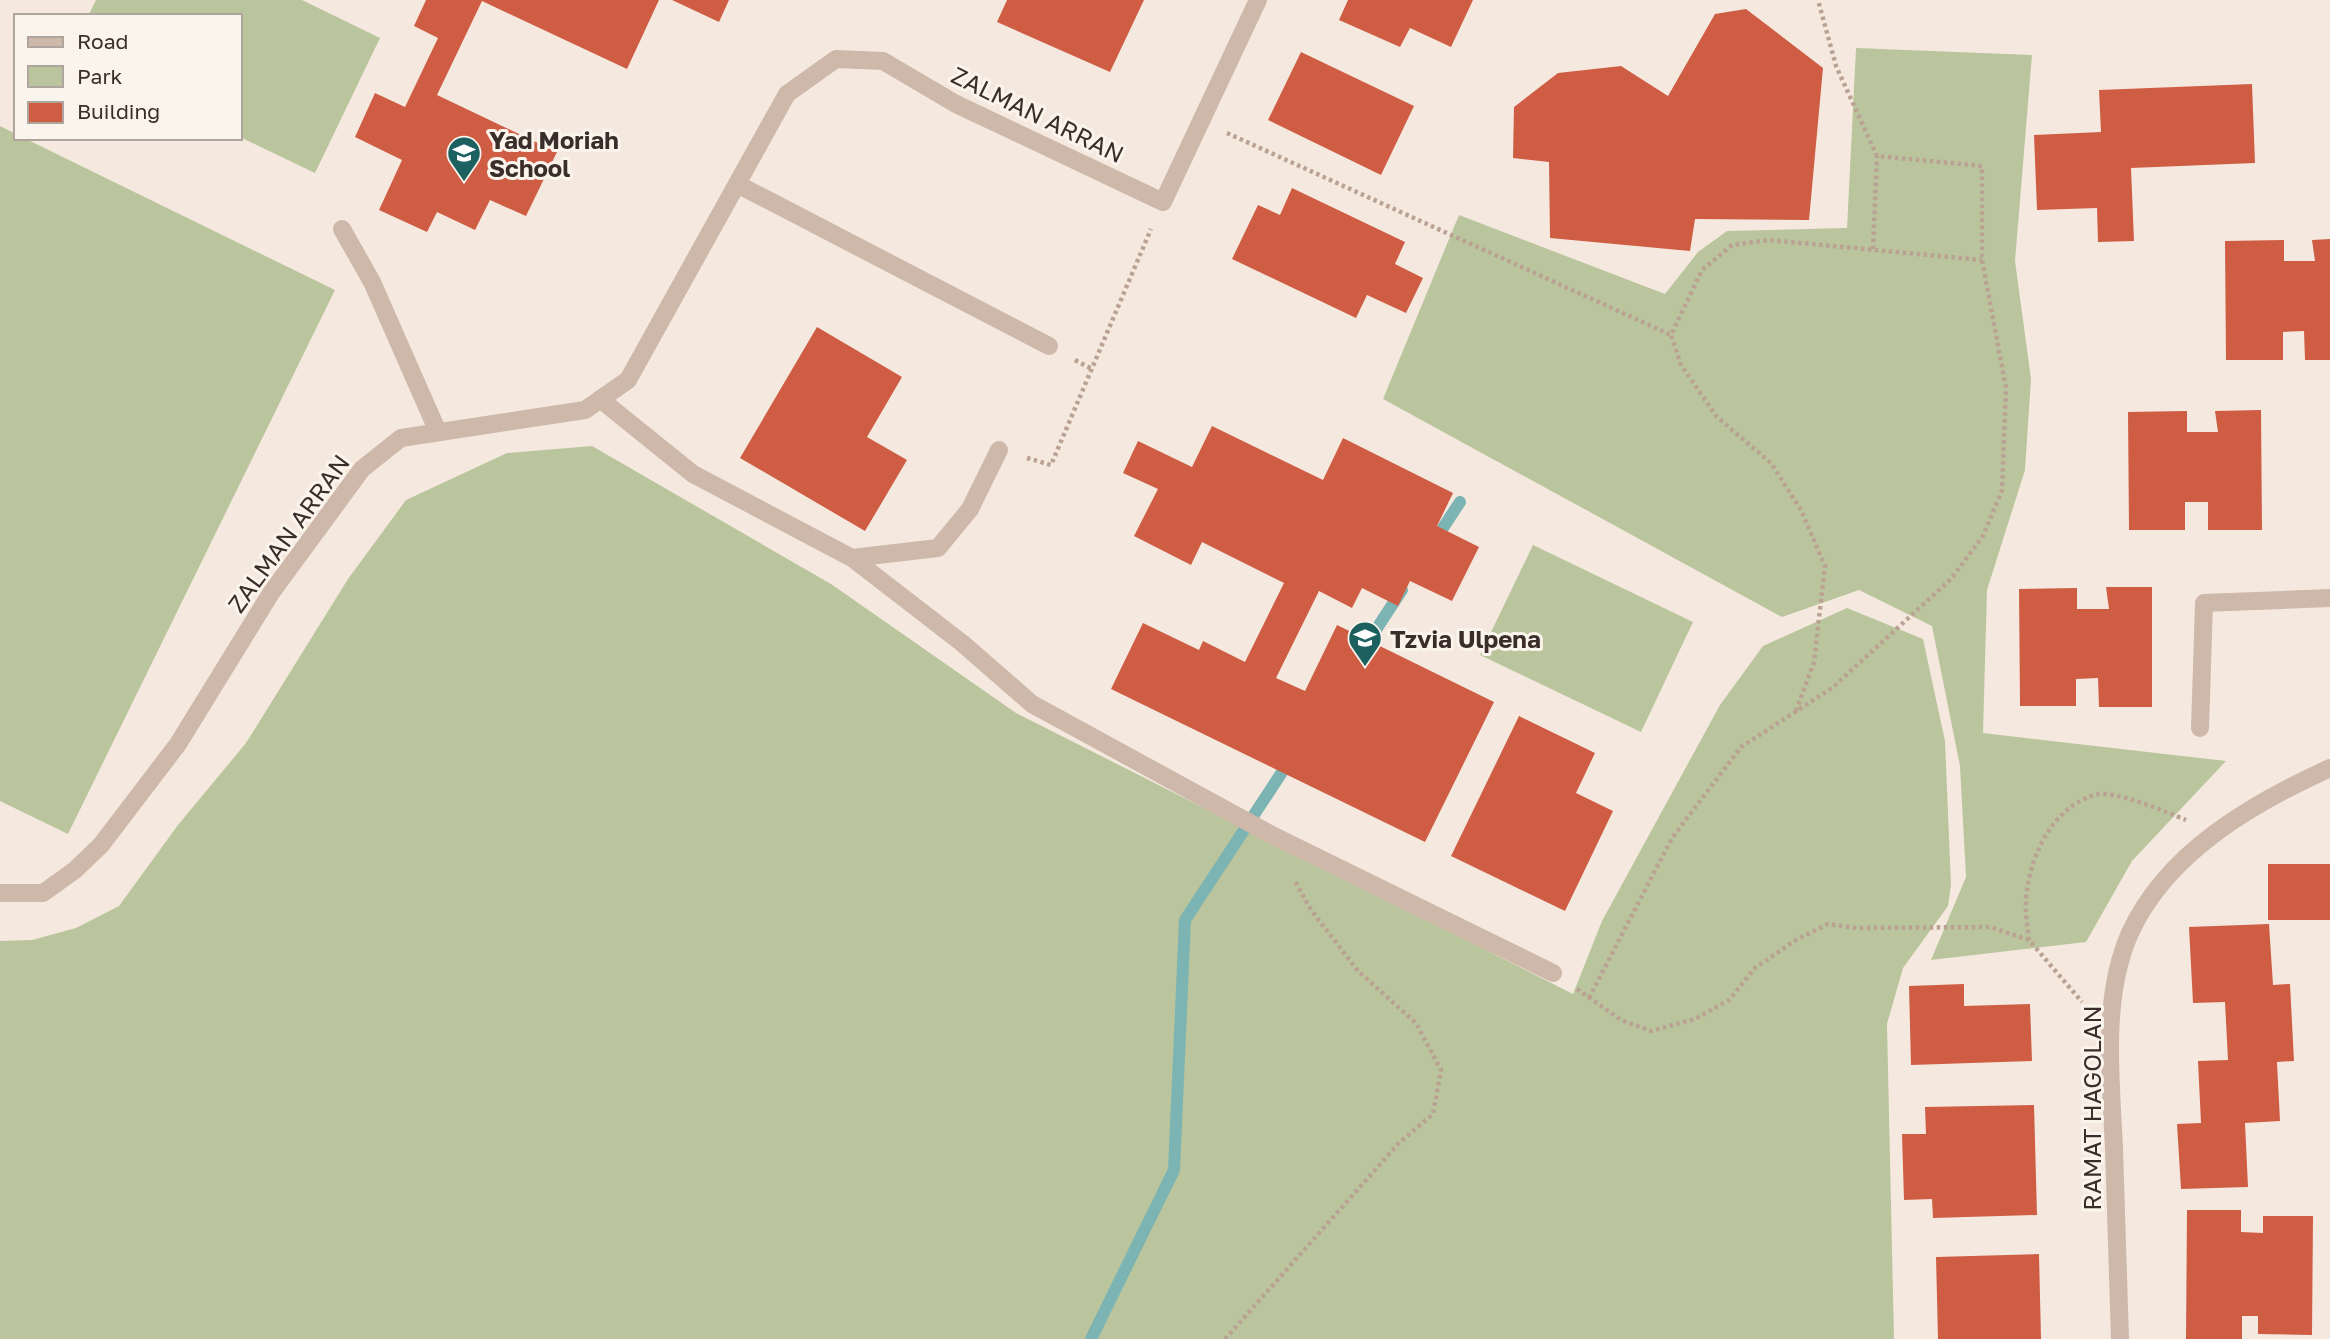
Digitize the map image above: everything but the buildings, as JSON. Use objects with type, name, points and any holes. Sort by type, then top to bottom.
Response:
[{"type":"street","points":[[1163,202],[1258,0]]},
{"type":"street","name":"ZALMAN ARRAN","points":[[0,893],[43,893],[75,870],[101,845],[178,744],[271,593],[362,468],[401,438],[585,410],[628,380],[787,94],[836,59],[883,61],[956,104],[1163,202]]},
{"type":"street","points":[[737,184],[1049,346]]},
{"type":"street","points":[[342,229],[372,282],[438,432]]},
{"type":"street","points":[[600,399],[693,474],[852,558],[962,643],[1032,704],[1270,835],[1553,973]]},
{"type":"street","points":[[852,558],[937,548],[970,509],[999,450]]},
{"type":"street","points":[[2200,728],[2204,603],[2330,598]]},
{"type":"street","name":"RAMAT HAGOLAN","points":[[2120,1339],[2111,1066],[2118,973],[2130,933],[2149,902],[2176,869],[2214,833],[2270,797],[2330,768]]},
{"type":"path","points":[[1818,0],[1836,66],[1877,156],[1873,249]]},
{"type":"path","points":[[1201,121],[1671,335]]},
{"type":"path","points":[[1588,998],[1672,838],[1741,747],[1832,688],[1951,579],[1983,536],[2002,490],[2006,388],[1982,260],[1982,166],[1877,156]]},
{"type":"path","points":[[999,450],[1051,465],[1163,202]]},
{"type":"path","points":[[1796,711],[1814,662],[1825,565],[1801,510],[1771,463],[1717,416],[1681,365],[1671,335],[1702,270],[1732,245],[1768,240],[1982,260]]},
{"type":"path","points":[[2029,940],[2025,902],[2040,843],[2064,811],[2095,794],[2138,803],[2214,833]]},
{"type":"path","points":[[1225,1339],[1389,1153],[1433,1114],[1441,1070],[1416,1023],[1358,971],[1311,910],[1270,835]]},
{"type":"path","points":[[1553,973],[1621,1020],[1651,1031],[1695,1018],[1729,1000],[1755,968],[1796,940],[1828,924],[1857,928],[1990,927],[2029,940],[2059,971],[2078,1000],[2113,1012]]},
{"type":"green space","points":[[96,0],[302,0],[380,38],[315,173],[242,138],[242,14],[89,14]]},
{"type":"green space","points":[[1856,48],[2032,55],[2015,261],[2031,379],[2025,470],[1987,590],[1983,733],[2226,761],[2132,861],[2086,942],[1931,960],[1966,877],[1960,766],[1932,626],[1859,590],[1782,617],[1383,399],[1459,215],[1665,294],[1698,252],[1727,231],[1847,228]]},
{"type":"green space","points":[[0,126],[14,133],[14,140],[28,140],[335,290],[68,834],[0,801]]},
{"type":"green space","points":[[592,446],[831,584],[1016,713],[1573,994],[1602,921],[1720,705],[1763,646],[1847,608],[1923,639],[1945,741],[1951,885],[1948,906],[1903,968],[1887,1024],[1894,1339],[0,1339],[0,941],[32,940],[76,928],[119,906],[178,825],[246,743],[348,579],[406,500],[507,453]]},
{"type":"green space","points":[[1533,545],[1693,622],[1641,732],[1480,655]]},
{"type":"waterway","points":[[1435,540],[1460,502]]},
{"type":"waterway","points":[[1360,654],[1402,590]]},
{"type":"waterway","points":[[1091,1339],[1174,1170],[1185,920],[1290,760]]},
{"type":"place","name":"Yad Moriah School","points":[[464,183]]},
{"type":"place","name":"Tzvia Ulpena","points":[[1365,668]]}]
